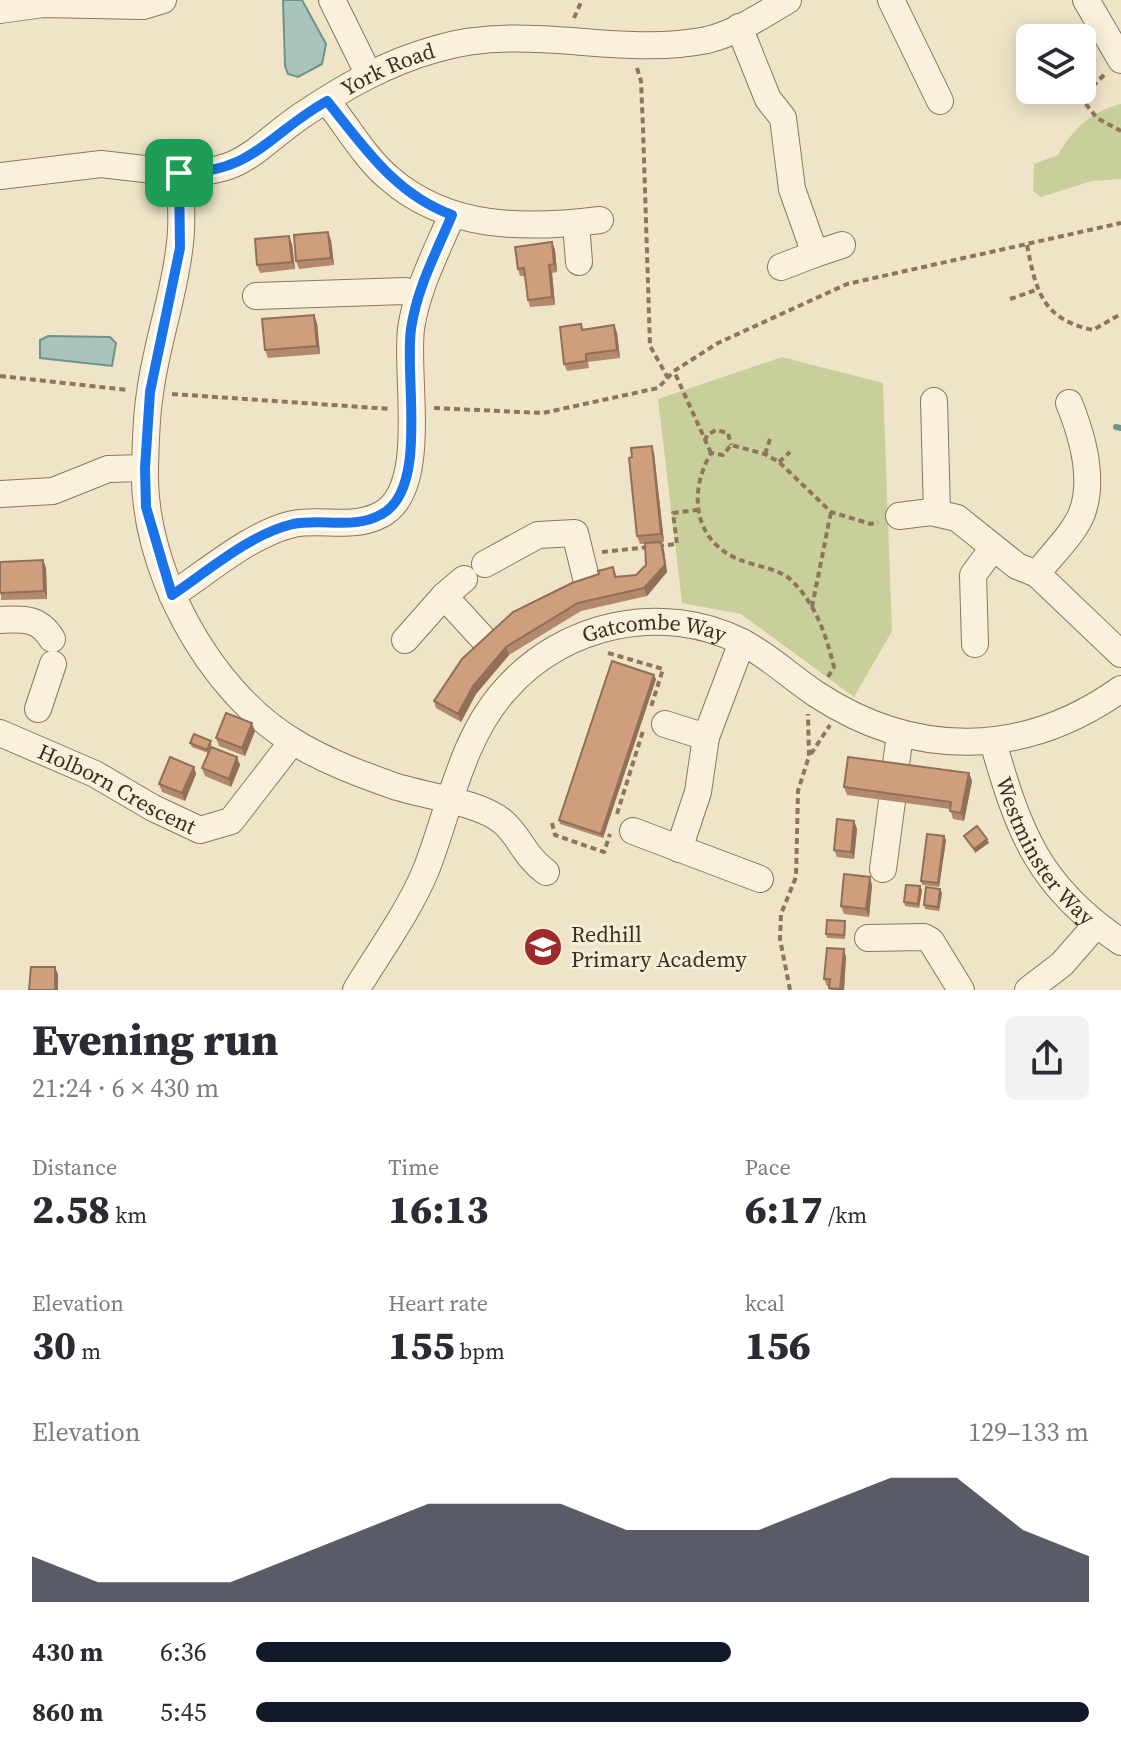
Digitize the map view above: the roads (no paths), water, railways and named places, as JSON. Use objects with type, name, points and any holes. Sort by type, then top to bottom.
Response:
[{"type":"street","points":[[0,10],[43,4],[143,6],[163,0]]},
{"type":"street","points":[[332,0],[368,73]]},
{"type":"street","name":"York Road","points":[[0,176],[101,164],[179,173],[208,173],[234,166],[368,73],[440,47],[487,40],[555,37],[626,44],[708,39],[739,27],[788,0]]},
{"type":"street","points":[[891,0],[940,101]]},
{"type":"street","points":[[1086,0],[1120,60]]},
{"type":"street","points":[[739,27],[768,99],[783,118],[792,189],[815,254]]},
{"type":"street","points":[[327,101],[388,178],[436,209],[452,215],[532,226],[588,221],[579,262]]},
{"type":"street","points":[[179,173],[180,248],[150,392],[145,468],[146,507],[172,595],[189,628],[233,689],[292,742],[395,786],[504,822],[531,861],[546,872]]},
{"type":"street","points":[[172,595],[273,531],[293,524],[351,523],[372,519],[397,503],[406,488],[410,467],[408,369],[411,328],[419,294],[452,215]]},
{"type":"street","points":[[781,267],[842,245]]},
{"type":"street","points":[[256,296],[405,291],[419,294]]},
{"type":"street","points":[[934,401],[937,513]]},
{"type":"street","points":[[1037,574],[1081,516],[1086,466],[1081,432],[1069,403]]},
{"type":"street","points":[[0,494],[53,491],[108,469],[145,468]]},
{"type":"street","points":[[899,516],[937,513],[957,518],[993,548],[1037,574],[1121,654]]},
{"type":"street","points":[[405,640],[465,580],[538,535],[575,533],[597,619]]},
{"type":"street","points":[[975,644],[973,575],[993,548]]},
{"type":"street","points":[[465,580],[503,661]]},
{"type":"street","name":"Gatcombe Way","points":[[356,990],[424,873],[473,737],[489,710],[503,661],[536,660],[597,619],[676,622],[742,642],[817,695],[881,729],[933,741],[993,742],[1056,724],[1121,689]]},
{"type":"street","points":[[0,620],[33,620],[45,627],[52,652],[32,727]]},
{"type":"street","points":[[679,849],[698,792],[706,737],[742,642]]},
{"type":"street","points":[[653,720],[706,737]]},
{"type":"street","name":"Holborn Crescent","points":[[0,733],[32,727],[95,774],[153,808],[200,830],[231,821],[292,742]]},
{"type":"street","points":[[895,771],[900,735]]},
{"type":"street","name":"Westminster Way","points":[[993,742],[1010,802],[1030,848],[1060,890],[1096,925],[1121,942]]},
{"type":"street","points":[[883,869],[892,801]]},
{"type":"street","points":[[633,831],[760,879]]},
{"type":"street","points":[[1033,989],[1080,946],[1096,925]]},
{"type":"street","points":[[868,938],[924,937],[931,941],[961,990]]},
{"type":"water","points":[[283,0],[302,0],[326,44],[322,64],[298,77],[288,74],[285,66]]},
{"type":"water","points":[[48,336],[110,337],[116,343],[112,366],[40,358],[40,340]]},
{"type":"waterway","points":[[1116,427],[1121,428]]},
{"type":"place","name":"Redhill Primary Academy","points":[[543,947]]}]
